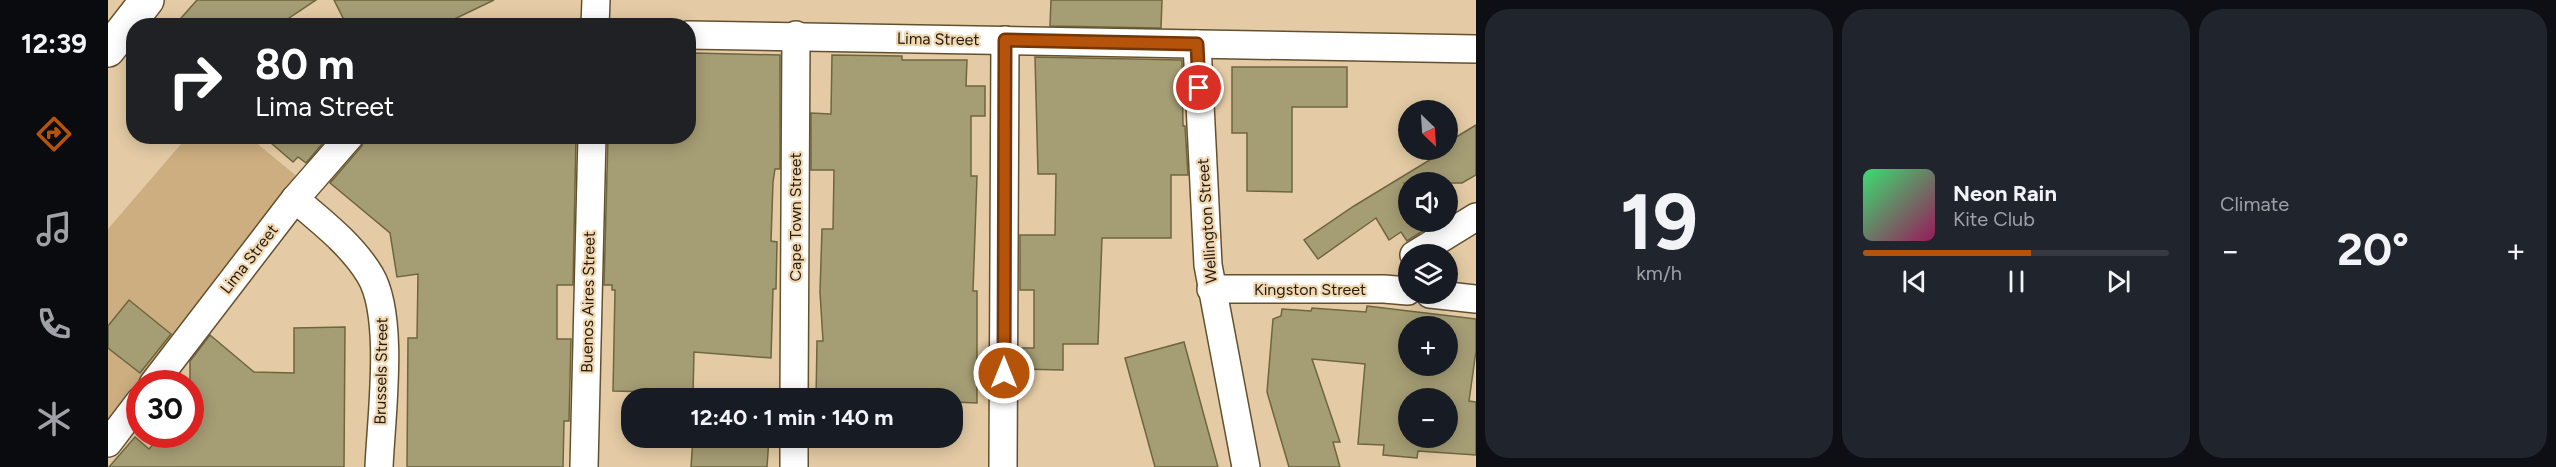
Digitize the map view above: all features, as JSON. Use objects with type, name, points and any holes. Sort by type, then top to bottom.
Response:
[{"type":"street","points":[[595,18],[596,0]]},
{"type":"street","points":[[132,18],[144,1]]},
{"type":"street","points":[[108,50],[126,26]]},
{"type":"street","name":"Lima Street","points":[[696,35],[1476,48]]},
{"type":"street","name":"Cape Town Street","points":[[794,388],[796,35]]},
{"type":"street","points":[[1003,467],[1005,40]]},
{"type":"street","name":"Wellington Street","points":[[1197,44],[1208,265],[1246,467]]},
{"type":"street","name":"Lima Street","points":[[164,370],[295,200],[343,144]]},
{"type":"street","name":"Buenos Aires Street","points":[[584,467],[592,144]]},
{"type":"street","name":"Brussels Street","points":[[295,200],[353,251],[371,276],[381,304],[384,337],[379,467]]},
{"type":"street","points":[[1432,244],[1476,217]]},
{"type":"street","points":[[1396,290],[1396,271],[1398,269]]},
{"type":"street","name":"Kingston Street","points":[[1211,289],[1396,290]]},
{"type":"street","points":[[1458,297],[1476,299]]},
{"type":"street","points":[[108,443],[126,419]]},
{"type":"street","points":[[794,448],[794,467]]},
{"type":"shaded area","points":[[181,144],[258,144],[299,178],[149,370],[126,370],[126,399],[108,422],[108,229]]},
{"type":"building","points":[[197,0],[316,0],[289,18],[181,18]]},
{"type":"building","points":[[334,0],[494,0],[457,18],[343,18]]},
{"type":"building","points":[[1051,0],[1162,0],[1161,28],[1050,26]]},
{"type":"building","points":[[696,53],[780,55],[780,169],[775,169],[773,182],[771,241],[777,242],[771,358],[694,352],[693,388],[621,388],[621,391],[613,391],[615,290],[612,290],[612,285],[604,285],[608,144],[696,144]]},
{"type":"building","points":[[832,55],[902,56],[902,60],[967,60],[966,86],[985,86],[985,116],[971,116],[971,176],[977,176],[973,291],[977,291],[977,403],[963,402],[963,388],[816,388],[817,341],[823,341],[820,292],[822,229],[833,229],[834,170],[811,170],[811,113],[831,114]]},
{"type":"building","points":[[1035,57],[1182,60],[1183,126],[1185,126],[1188,175],[1171,175],[1171,238],[1102,238],[1098,344],[1063,344],[1063,370],[1019,369],[1019,348],[1034,348],[1034,290],[1020,290],[1020,235],[1055,235],[1056,174],[1038,174]]},
{"type":"building","points":[[1232,67],[1347,67],[1347,107],[1292,107],[1292,192],[1247,191],[1247,133],[1232,133]]},
{"type":"building","points":[[1476,125],[1476,175],[1458,183],[1458,172],[1410,172],[1430,160],[1458,160],[1458,136]]},
{"type":"building","points":[[272,144],[322,144],[306,163],[298,157],[293,162]]},
{"type":"building","points":[[363,144],[576,144],[573,285],[557,285],[557,339],[571,339],[569,421],[564,421],[563,467],[407,467],[408,338],[417,338],[418,274],[397,277],[390,233],[330,183]]},
{"type":"building","points":[[1398,179],[1398,232],[1401,232],[1389,240],[1376,218],[1318,259],[1304,240]]},
{"type":"building","points":[[1401,232],[1421,232],[1407,241]]},
{"type":"building","points":[[129,300],[171,334],[142,370],[136,370],[108,348],[108,326]]},
{"type":"building","points":[[1367,306],[1451,316],[1398,316],[1398,376],[1458,376],[1458,317],[1476,319],[1476,351],[1469,401],[1476,402],[1476,455],[1418,451],[1417,458],[1383,455],[1384,445],[1358,444],[1365,364],[1312,359],[1340,442],[1333,442],[1340,467],[1289,467],[1267,392],[1273,319],[1281,316],[1282,309],[1311,311],[1312,308],[1366,312]]},
{"type":"building","points":[[345,327],[344,467],[109,467],[126,447],[204,448],[204,370],[190,370],[190,361],[210,335],[254,372],[294,373],[294,328]]},
{"type":"building","points":[[1184,342],[1218,467],[1155,467],[1125,358]]},
{"type":"building","points":[[692,448],[768,448],[767,467],[691,467]]},
{"type":"route","points":[[1004,373],[1005,40],[1197,44],[1199,88]]}]
